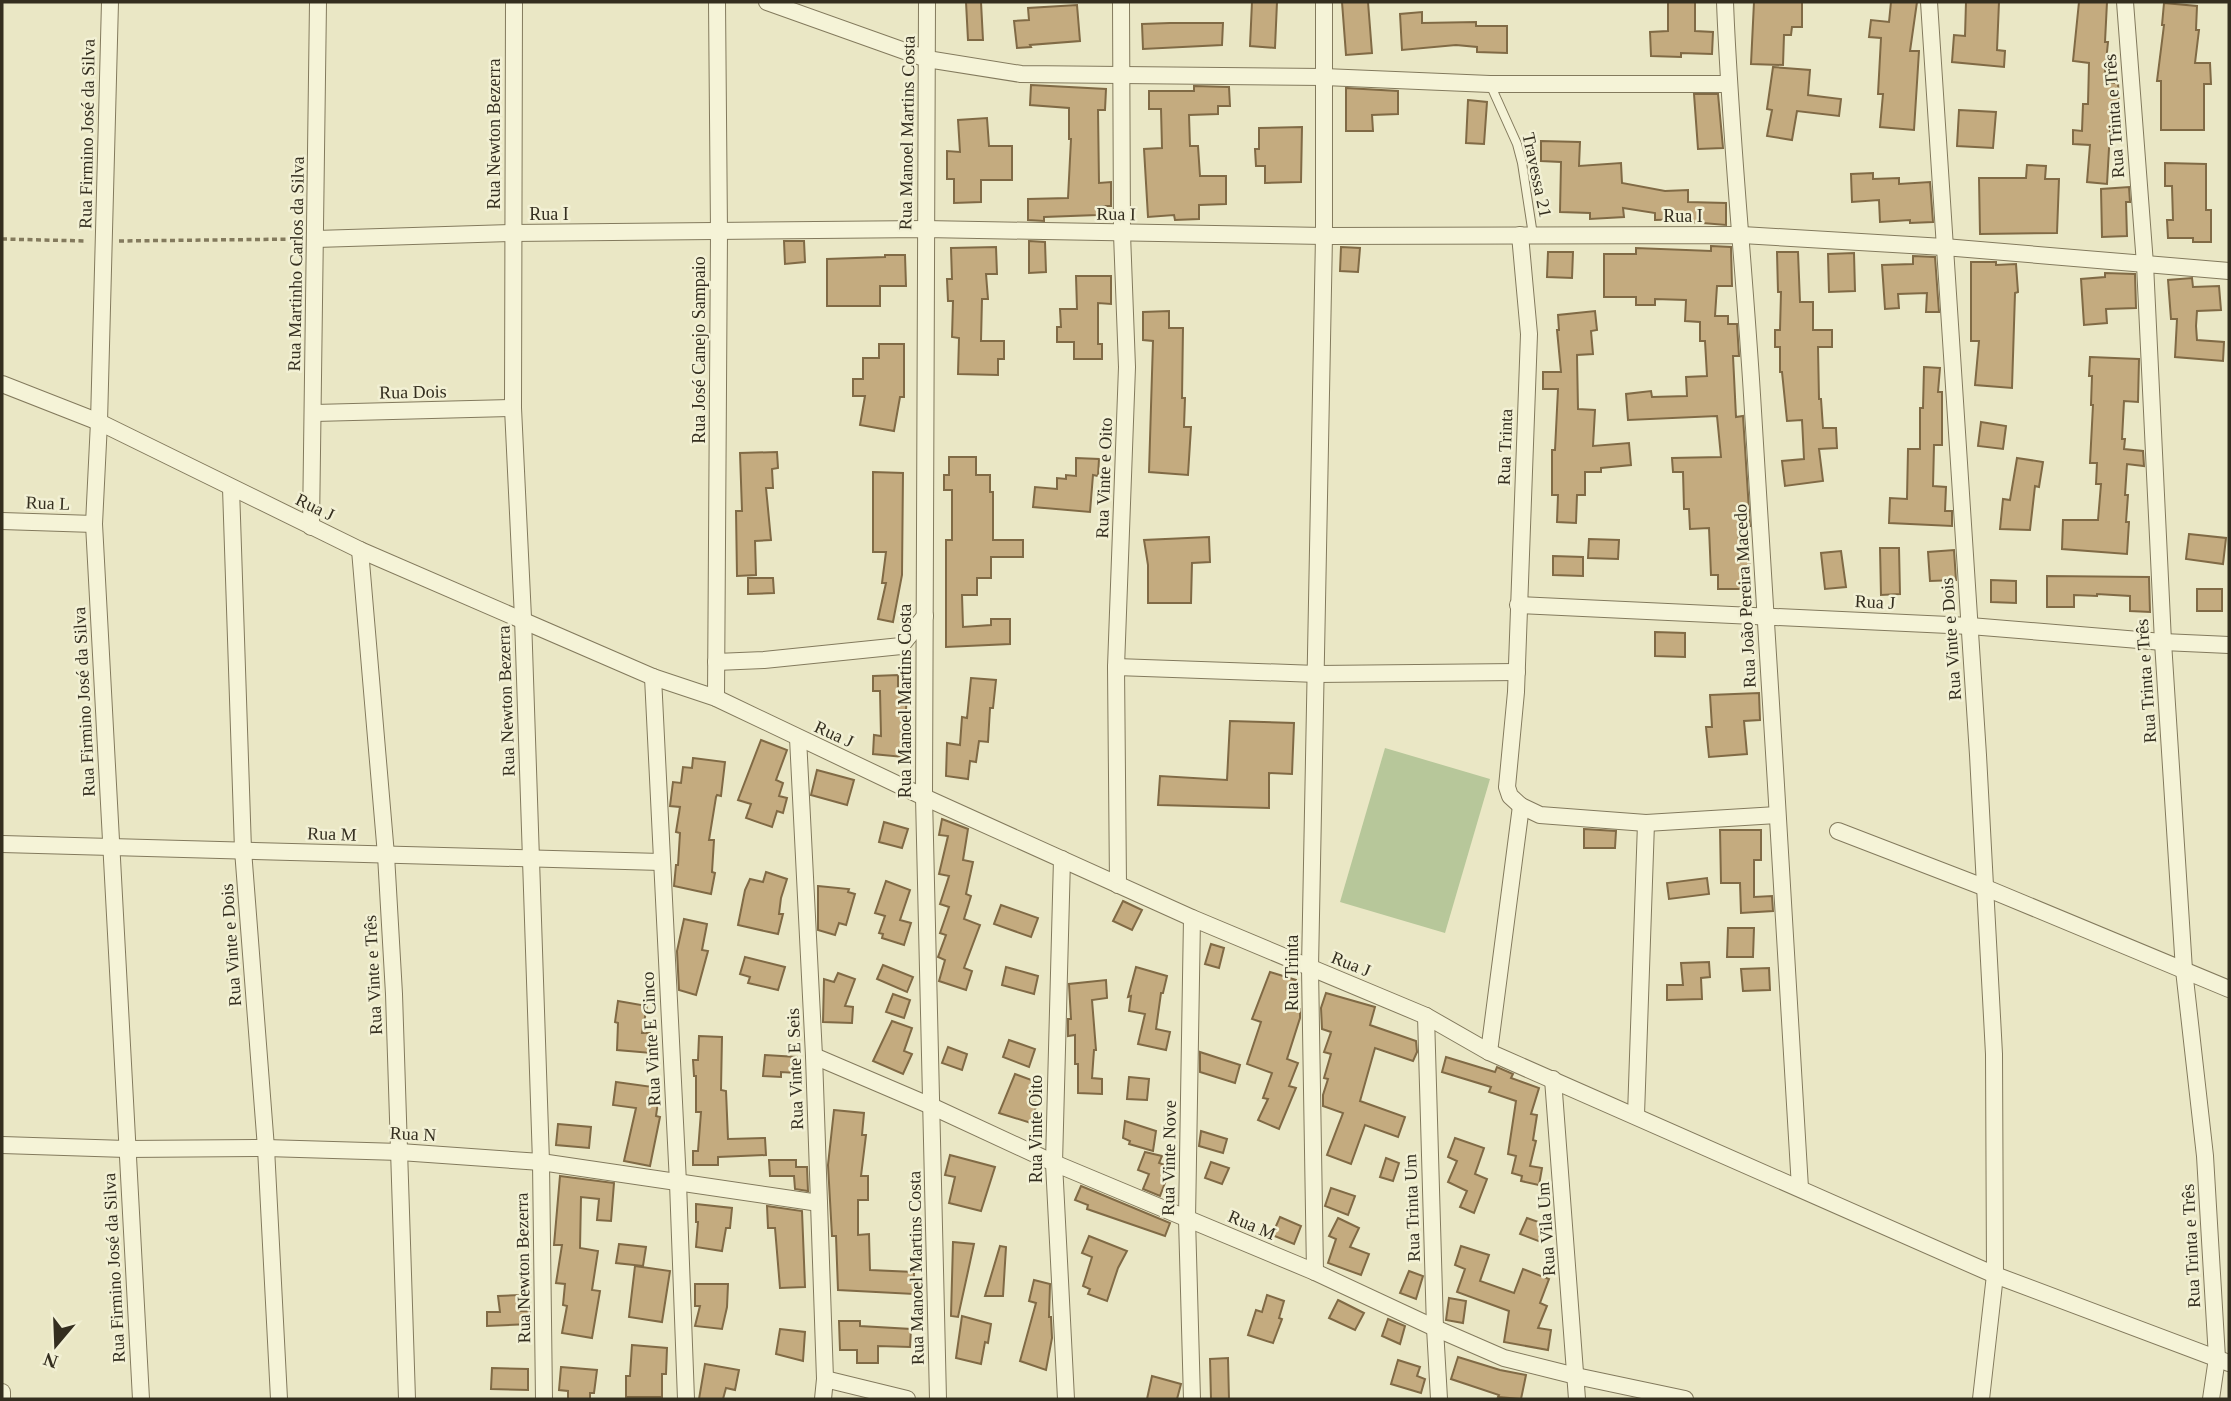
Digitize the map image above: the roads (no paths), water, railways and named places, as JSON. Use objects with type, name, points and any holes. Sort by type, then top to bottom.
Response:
[{"type":"street","name":"Rua Firmino José da Silva","points":[[110,2],[94,524],[141,1399]]},
{"type":"street","name":"Rua Martinho Carlos da Silva","points":[[312,527],[318,2]]},
{"type":"street","name":"Rua Newton Bezerra","points":[[514,2],[513,408],[523,618],[541,1163],[544,1399]]},
{"type":"street","name":"Rua José Canejo Sampaio","points":[[716,698],[719,232],[717,2]]},
{"type":"street","points":[[766,2],[928,59],[1021,74],[1324,77],[1490,84],[1728,84]]},
{"type":"street","name":"Rua Manoel Martins Costa","points":[[927,2],[924,797],[938,1399]]},
{"type":"street","name":"Rua Vinte e Oito","points":[[1118,884],[1116,667],[1127,367],[1122,234],[1121,2]]},
{"type":"street","name":"Rua Trinta","points":[[1315,1272],[1310,968],[1324,236],[1324,2]]},
{"type":"street","name":"Rua João Pereira Macedo","points":[[1725,2],[1728,84],[1742,235],[1800,1188]]},
{"type":"street","name":"Rua Vinte e Dois","points":[[1928,2],[1970,626],[1994,1067],[1995,1275],[1981,1399]]},
{"type":"street","name":"Rua Trinta e Três","points":[[2125,2],[2144,264],[2163,642],[2184,970],[2205,1156],[2223,1361],[2211,1399]]},
{"type":"street","name":"Rua I","points":[[316,239],[512,233],[925,229],[1324,236],[1742,235],[1944,247],[2229,271]]},
{"type":"street","name":"Rua Trinta","points":[[1521,806],[1510,796],[1507,787],[1517,672],[1529,334],[1526,235]]},
{"type":"street","name":"Rua J","points":[[2,384],[99,422],[359,550],[523,618],[653,677],[716,698],[924,797],[1192,918],[1426,1016],[1489,1052],[1995,1275],[2223,1361]]},
{"type":"street","name":"Rua Dois","points":[[314,414],[513,408]]},
{"type":"street","name":"Rua Vinte e Dois","points":[[231,488],[243,850],[266,1148],[279,1399]]},
{"type":"street","name":"Rua L","points":[[2,521],[94,524]]},
{"type":"street","name":"Rua Vinte e Três","points":[[359,550],[386,855],[400,1152],[407,1399]]},
{"type":"street","name":"Rua J","points":[[1518,605],[1970,626],[2229,645]]},
{"type":"street","points":[[716,662],[764,660],[901,646],[925,616]]},
{"type":"street","points":[[1116,667],[1317,674],[1517,672]]},
{"type":"street","name":"Rua Vinte E Cinco","points":[[653,677],[687,1399]]},
{"type":"street","name":"Rua Vinte E Seis","points":[[798,738],[814,1056],[825,1379],[823,1399]]},
{"type":"street","points":[[1489,1052],[1521,806],[1540,816],[1646,823],[1777,815]]},
{"type":"street","points":[[1636,1115],[1646,823]]},
{"type":"street","points":[[1838,831],[1986,888],[2229,989]]},
{"type":"street","name":"Rua M","points":[[2,844],[661,862]]},
{"type":"street","name":"Rua Vinte Oito","points":[[1062,859],[1054,1163],[1066,1399]]},
{"type":"street","name":"Rua Vinte Nove","points":[[1192,918],[1187,1219],[1192,1399]]},
{"type":"street","name":"Rua Trinta Um","points":[[1426,1016],[1439,1399]]},
{"type":"street","name":"Rua M","points":[[814,1056],[1054,1163],[1315,1272],[1504,1358],[1685,1399]]},
{"type":"street","name":"Rua Vila Um","points":[[1553,1079],[1577,1399]]},
{"type":"street","name":"Rua N","points":[[2,1145],[400,1152],[541,1163],[819,1203]]},
{"type":"street","points":[[825,1379],[907,1399]]},
{"type":"street","points":[[2,1392],[2,1399]]},
{"type":"lane","name":"Travessa 21","points":[[1490,84],[1517,144],[1526,235]]}]
